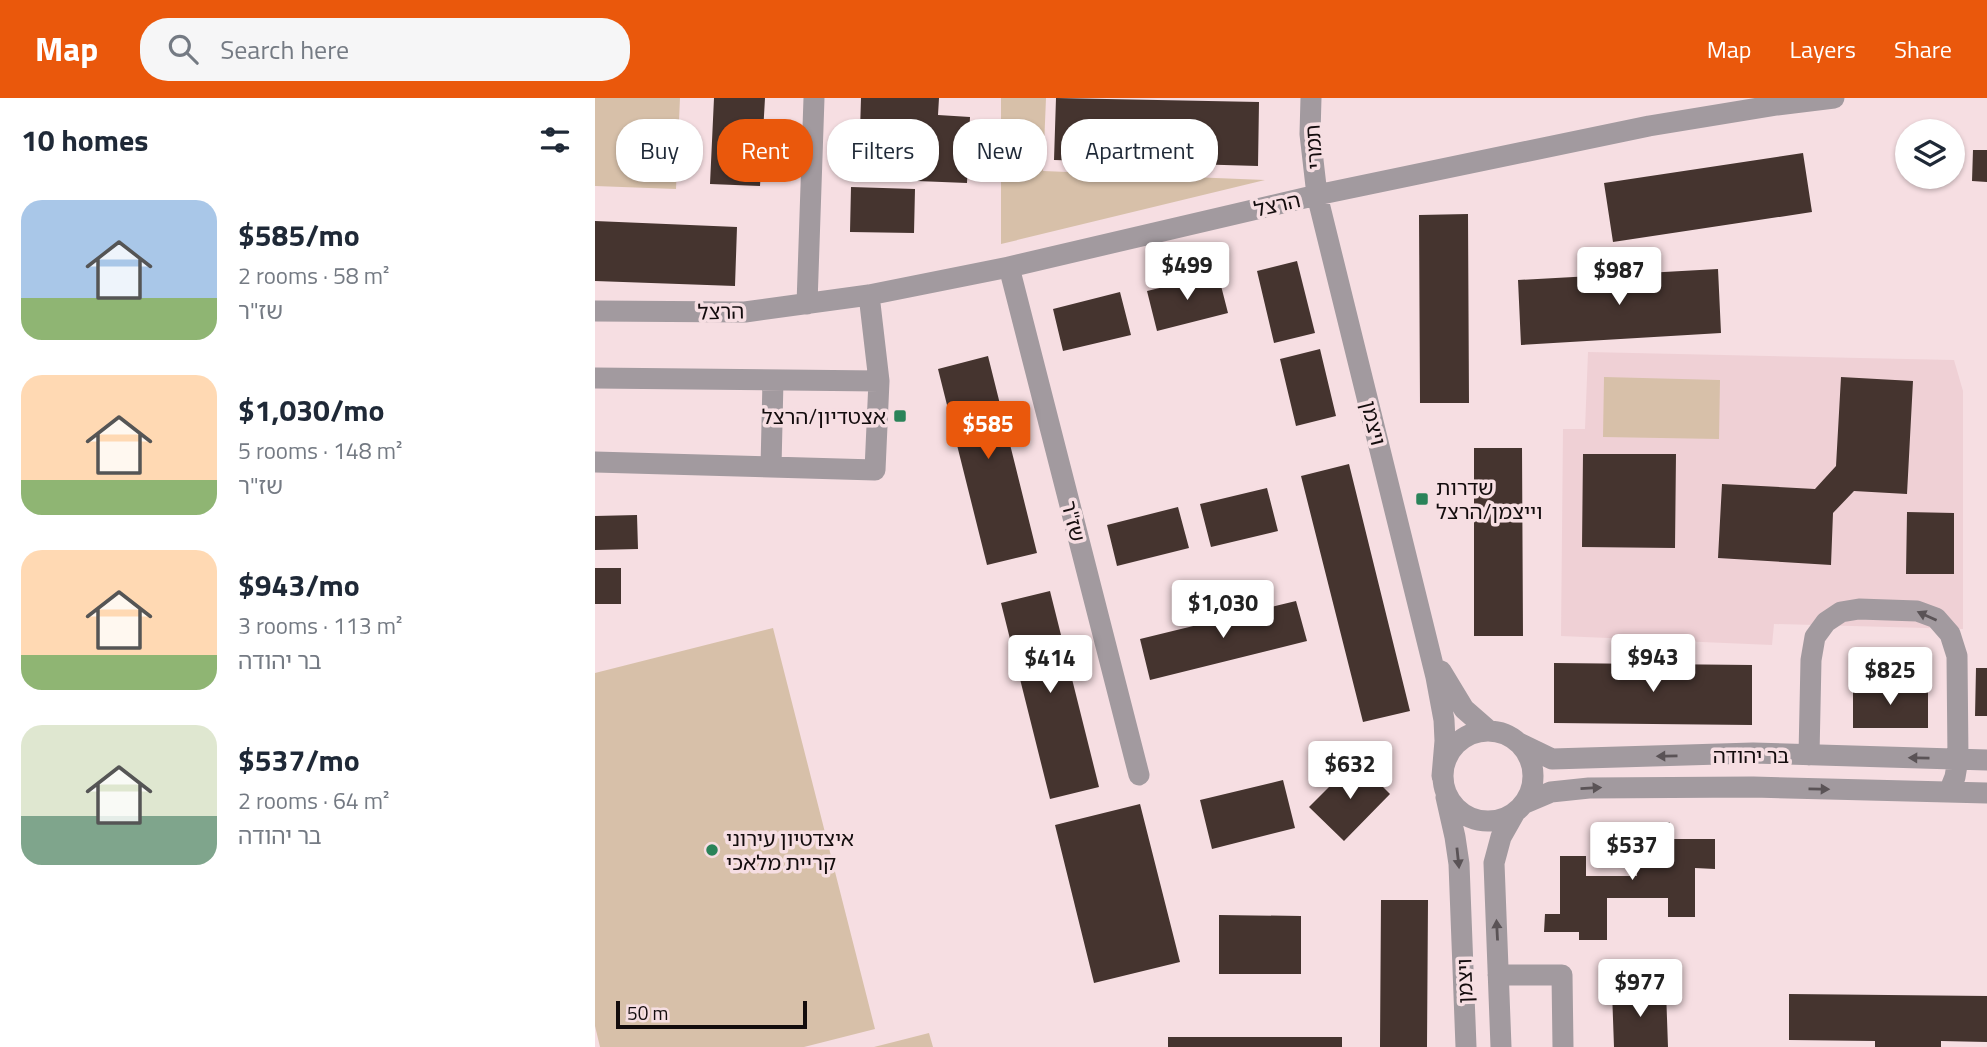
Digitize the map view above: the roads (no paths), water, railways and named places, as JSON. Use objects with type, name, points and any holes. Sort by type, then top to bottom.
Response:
[{"type":"street","points":[[807,304],[814,98]]},
{"type":"street","name":"תמרי","points":[[1311,98],[1310,134],[1317,195]]},
{"type":"street","name":"הרצל","points":[[595,311],[745,312],[869,295],[1009,267],[1317,195],[1649,126],[1834,98]]},
{"type":"street","name":"ויצמן","points":[[1317,195],[1430,651],[1444,720],[1443,784],[1459,864],[1465,1047]]},
{"type":"street","name":"שז\"ר","points":[[1009,267],[1139,775]]},
{"type":"street","points":[[595,462],[875,470],[879,381],[869,295]]},
{"type":"street","points":[[595,378],[879,381]]},
{"type":"street","points":[[771,467],[773,380]]},
{"type":"street","points":[[1809,755],[1811,660],[1815,637],[1826,622],[1841,612],[1917,611],[1935,618],[1950,634],[1957,656],[1958,759],[1949,792]]},
{"type":"street","name":"ויצמן","points":[[1430,651],[1464,709],[1488,730]]},
{"type":"street","points":[[1488,730],[1506,734],[1519,743],[1529,756],[1534,771],[1532,788],[1520,808],[1499,820],[1483,822],[1465,816],[1452,806],[1443,784],[1448,753],[1458,741],[1472,733],[1488,730]]},
{"type":"street","name":"בר יהודה","points":[[1519,743],[1552,759],[1753,753],[1987,760]]},
{"type":"street","name":"בר יהודה","points":[[1520,808],[1551,792],[1589,788],[1753,787],[1987,793]]},
{"type":"street","name":"ויצמן","points":[[1501,1047],[1494,863],[1501,837],[1520,808]]},
{"type":"street","points":[[1498,975],[1562,975],[1563,1047]]},
{"type":"place","name":"אצטדיון/הרצל","points":[[900,416]]},
{"type":"place","name":"שדרות וייצמן/הרצל","points":[[1422,499]]},
{"type":"place","name":"איצדטיון עירוני קריית מלאכי","points":[[712,850]]}]
